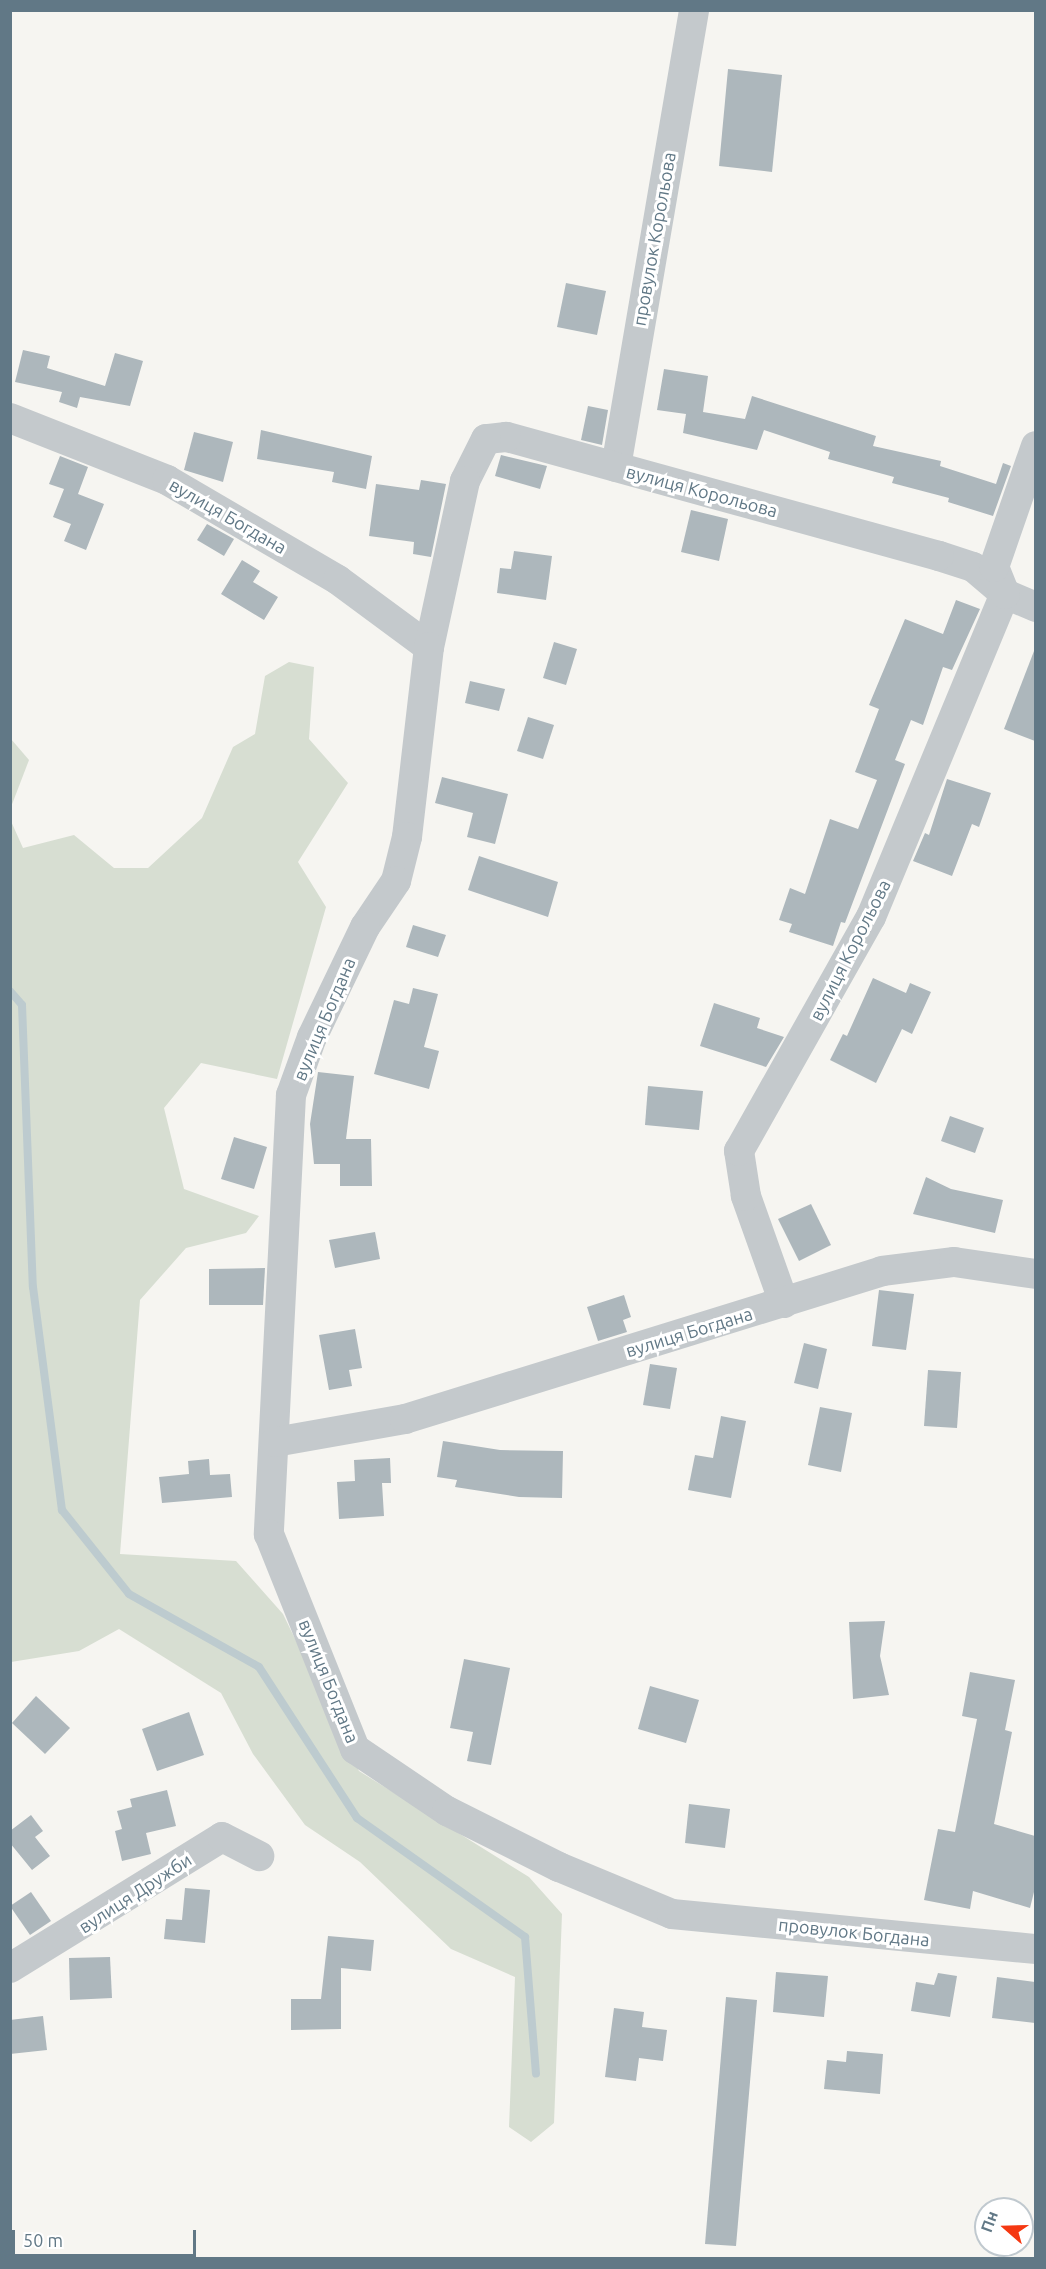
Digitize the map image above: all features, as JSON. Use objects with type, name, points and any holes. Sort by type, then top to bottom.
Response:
[{"type":"street","name":"провулок Корольова","points":[[616,467],[694,10]]},
{"type":"street","name":"вулиця Богдана","points":[[10,418],[167,480],[338,580],[429,647]]},
{"type":"street","name":"вулиця Богдана","points":[[528,444],[506,437],[486,440],[474,455],[429,647],[407,837],[396,881],[365,927],[312,1037],[291,1095],[269,1534],[355,1749],[447,1811],[559,1867],[672,1914]]},
{"type":"street","name":"вулиця Корольова","points":[[528,444],[939,556],[973,567],[1005,594],[1035,607]]},
{"type":"street","points":[[1005,594],[994,567],[1035,446]]},
{"type":"street","name":"вулиця Корольова","points":[[784,1303],[746,1196],[739,1151],[871,917],[1005,594]]},
{"type":"street","name":"вулиця Богдана","points":[[275,1442],[405,1419],[882,1271],[954,1262],[1035,1274]]},
{"type":"street","name":"вулиця Дружби","points":[[10,1968],[222,1837],[260,1856]]},
{"type":"street","name":"провулок Богдана","points":[[672,1914],[1035,1949]]},
{"type":"shaded area","points":[[289,662],[314,667],[309,739],[348,783],[298,862],[326,907],[277,1079],[201,1063],[164,1108],[184,1189],[259,1216],[246,1233],[186,1248],[140,1300],[120,1554],[236,1561],[283,1614],[359,1771],[529,1877],[562,1914],[554,2123],[531,2142],[509,2127],[515,1977],[451,1949],[360,1862],[305,1825],[253,1754],[221,1693],[119,1629],[79,1651],[11,1662],[10,819],[23,848],[74,835],[114,868],[148,868],[202,818],[233,747],[255,734],[265,676]]},
{"type":"shaded area","points":[[11,739],[29,760],[11,807]]},
{"type":"building","points":[[728,69],[782,75],[772,172],[719,166]]},
{"type":"building","points":[[566,283],[606,291],[597,335],[557,327]]},
{"type":"building","points":[[23,350],[50,356],[47,368],[105,386],[115,353],[143,361],[130,406],[80,397],[77,408],[59,402],[62,392],[15,382]]},
{"type":"building","points":[[664,369],[708,376],[703,412],[745,419],[752,396],[876,436],[873,446],[941,461],[940,466],[996,484],[1003,463],[1011,466],[993,516],[948,502],[949,498],[892,483],[894,477],[828,459],[830,452],[764,430],[757,450],[683,433],[686,414],[657,410]]},
{"type":"building","points":[[588,406],[608,410],[602,445],[581,440]]},
{"type":"building","points":[[261,430],[372,456],[366,489],[332,482],[334,472],[257,459]]},
{"type":"building","points":[[194,432],[233,442],[223,482],[184,470]]},
{"type":"building","points":[[501,455],[547,466],[540,489],[495,476]]},
{"type":"building","points":[[60,456],[88,467],[78,494],[104,504],[86,550],[64,541],[71,524],[53,517],[64,489],[49,484]]},
{"type":"building","points":[[421,480],[446,484],[431,557],[413,554],[414,542],[369,536],[376,484],[419,490]]},
{"type":"building","points":[[691,510],[728,519],[719,561],[681,552]]},
{"type":"building","points":[[207,524],[234,539],[224,556],[197,540]]},
{"type":"building","points":[[514,551],[552,556],[546,600],[497,593],[500,568],[511,569]]},
{"type":"building","points":[[242,560],[260,571],[253,582],[278,597],[264,620],[221,594]]},
{"type":"building","points":[[956,600],[980,609],[952,670],[943,667],[923,725],[911,720],[895,760],[905,764],[845,923],[841,922],[833,946],[789,932],[792,924],[779,920],[790,888],[805,894],[830,819],[858,829],[877,780],[855,772],[879,709],[869,705],[905,619],[943,634]]},
{"type":"building","points":[[554,642],[577,649],[566,685],[543,678]]},
{"type":"building","points":[[1035,651],[1035,741],[1004,729]]},
{"type":"building","points":[[470,681],[505,689],[499,711],[465,703]]},
{"type":"building","points":[[528,717],[554,725],[543,759],[517,751]]},
{"type":"building","points":[[442,777],[508,794],[495,844],[467,837],[473,813],[435,803]]},
{"type":"building","points":[[947,779],[991,793],[979,827],[972,824],[952,876],[913,861],[925,833],[929,835]]},
{"type":"building","points":[[479,856],[558,882],[548,917],[468,890]]},
{"type":"building","points":[[413,925],[446,935],[438,957],[406,947]]},
{"type":"building","points":[[873,978],[906,993],[910,983],[931,992],[912,1034],[902,1029],[876,1083],[830,1060],[843,1034],[847,1036]]},
{"type":"building","points":[[413,988],[438,994],[424,1047],[439,1051],[429,1089],[374,1074],[394,1000],[409,1004]]},
{"type":"building","points":[[714,1003],[760,1018],[757,1028],[784,1037],[766,1067],[700,1046]]},
{"type":"building","points":[[318,1072],[354,1076],[346,1139],[371,1139],[372,1186],[340,1186],[340,1164],[314,1164],[310,1124]]},
{"type":"building","points":[[648,1086],[703,1091],[699,1130],[645,1125]]},
{"type":"building","points":[[950,1116],[984,1128],[975,1153],[941,1141]]},
{"type":"building","points":[[234,1137],[267,1147],[254,1189],[221,1179]]},
{"type":"building","points":[[926,1177],[951,1189],[1003,1200],[995,1233],[913,1214]]},
{"type":"building","points":[[811,1204],[831,1245],[799,1261],[778,1219]]},
{"type":"building","points":[[375,1232],[380,1259],[335,1268],[329,1240]]},
{"type":"building","points":[[265,1268],[263,1305],[209,1305],[209,1269]]},
{"type":"building","points":[[879,1290],[914,1294],[906,1350],[872,1346]]},
{"type":"building","points":[[624,1295],[631,1317],[623,1320],[627,1332],[598,1341],[587,1307]]},
{"type":"building","points":[[355,1329],[362,1368],[349,1370],[352,1386],[329,1390],[319,1335]]},
{"type":"building","points":[[804,1343],[827,1349],[818,1389],[794,1383]]},
{"type":"building","points":[[650,1364],[677,1368],[670,1409],[643,1405]]},
{"type":"building","points":[[928,1370],[961,1372],[957,1428],[924,1426]]},
{"type":"building","points":[[820,1407],[852,1413],[841,1472],[808,1465]]},
{"type":"building","points":[[721,1416],[746,1421],[731,1498],[688,1490],[695,1455],[713,1458]]},
{"type":"building","points":[[443,1441],[500,1450],[563,1451],[562,1498],[519,1497],[455,1487],[457,1480],[437,1477]]},
{"type":"building","points":[[390,1458],[391,1483],[382,1483],[384,1516],[339,1519],[337,1482],[355,1481],[354,1460]]},
{"type":"building","points":[[209,1459],[210,1475],[230,1474],[232,1497],[162,1503],[159,1477],[189,1474],[188,1461]]},
{"type":"building","points":[[885,1621],[880,1656],[889,1695],[853,1699],[849,1622]]},
{"type":"building","points":[[464,1659],[510,1668],[491,1765],[467,1761],[473,1732],[450,1728]]},
{"type":"building","points":[[970,1672],[1015,1680],[1005,1730],[1012,1732],[994,1824],[1035,1836],[1035,1888],[1030,1908],[973,1891],[970,1909],[924,1900],[938,1829],[955,1832],[977,1719],[962,1716]]},
{"type":"building","points":[[650,1686],[699,1700],[686,1743],[638,1729]]},
{"type":"building","points":[[36,1696],[70,1728],[45,1754],[12,1723]]},
{"type":"building","points":[[189,1712],[204,1755],[157,1771],[142,1729]]},
{"type":"building","points":[[167,1790],[176,1826],[146,1833],[151,1854],[122,1861],[115,1831],[122,1829],[117,1811],[132,1807],[130,1799]]},
{"type":"building","points":[[689,1804],[730,1809],[725,1848],[685,1843]]},
{"type":"building","points":[[31,1815],[43,1831],[35,1837],[50,1856],[32,1870],[10,1843],[10,1831]]},
{"type":"building","points":[[185,1888],[210,1890],[205,1943],[164,1939],[166,1919],[182,1920]]},
{"type":"building","points":[[31,1892],[51,1921],[30,1935],[10,1906]]},
{"type":"building","points":[[328,1936],[374,1940],[371,1971],[341,1968],[341,2029],[291,2030],[291,1999],[321,1999]]},
{"type":"building","points":[[110,1957],[112,1998],[70,2000],[69,1958]]},
{"type":"building","points":[[776,1972],[828,1976],[824,2017],[773,2012]]},
{"type":"building","points":[[938,1973],[957,1976],[950,2017],[911,2011],[916,1982],[934,1985]]},
{"type":"building","points":[[997,1977],[1035,1982],[1035,2023],[992,2018]]},
{"type":"building","points":[[726,1997],[757,2000],[736,2246],[705,2244]]},
{"type":"building","points":[[614,2008],[644,2012],[642,2027],[667,2030],[663,2061],[639,2058],[636,2081],[605,2077]]},
{"type":"building","points":[[43,2016],[47,2050],[10,2054],[10,2020]]},
{"type":"building","points":[[847,2051],[883,2054],[880,2094],[824,2089],[827,2060],[846,2062]]},
{"type":"waterway","points":[[10,991],[22,1005],[33,1287],[62,1510],[129,1594],[259,1667],[357,1818],[525,1937],[536,2074]]}]
